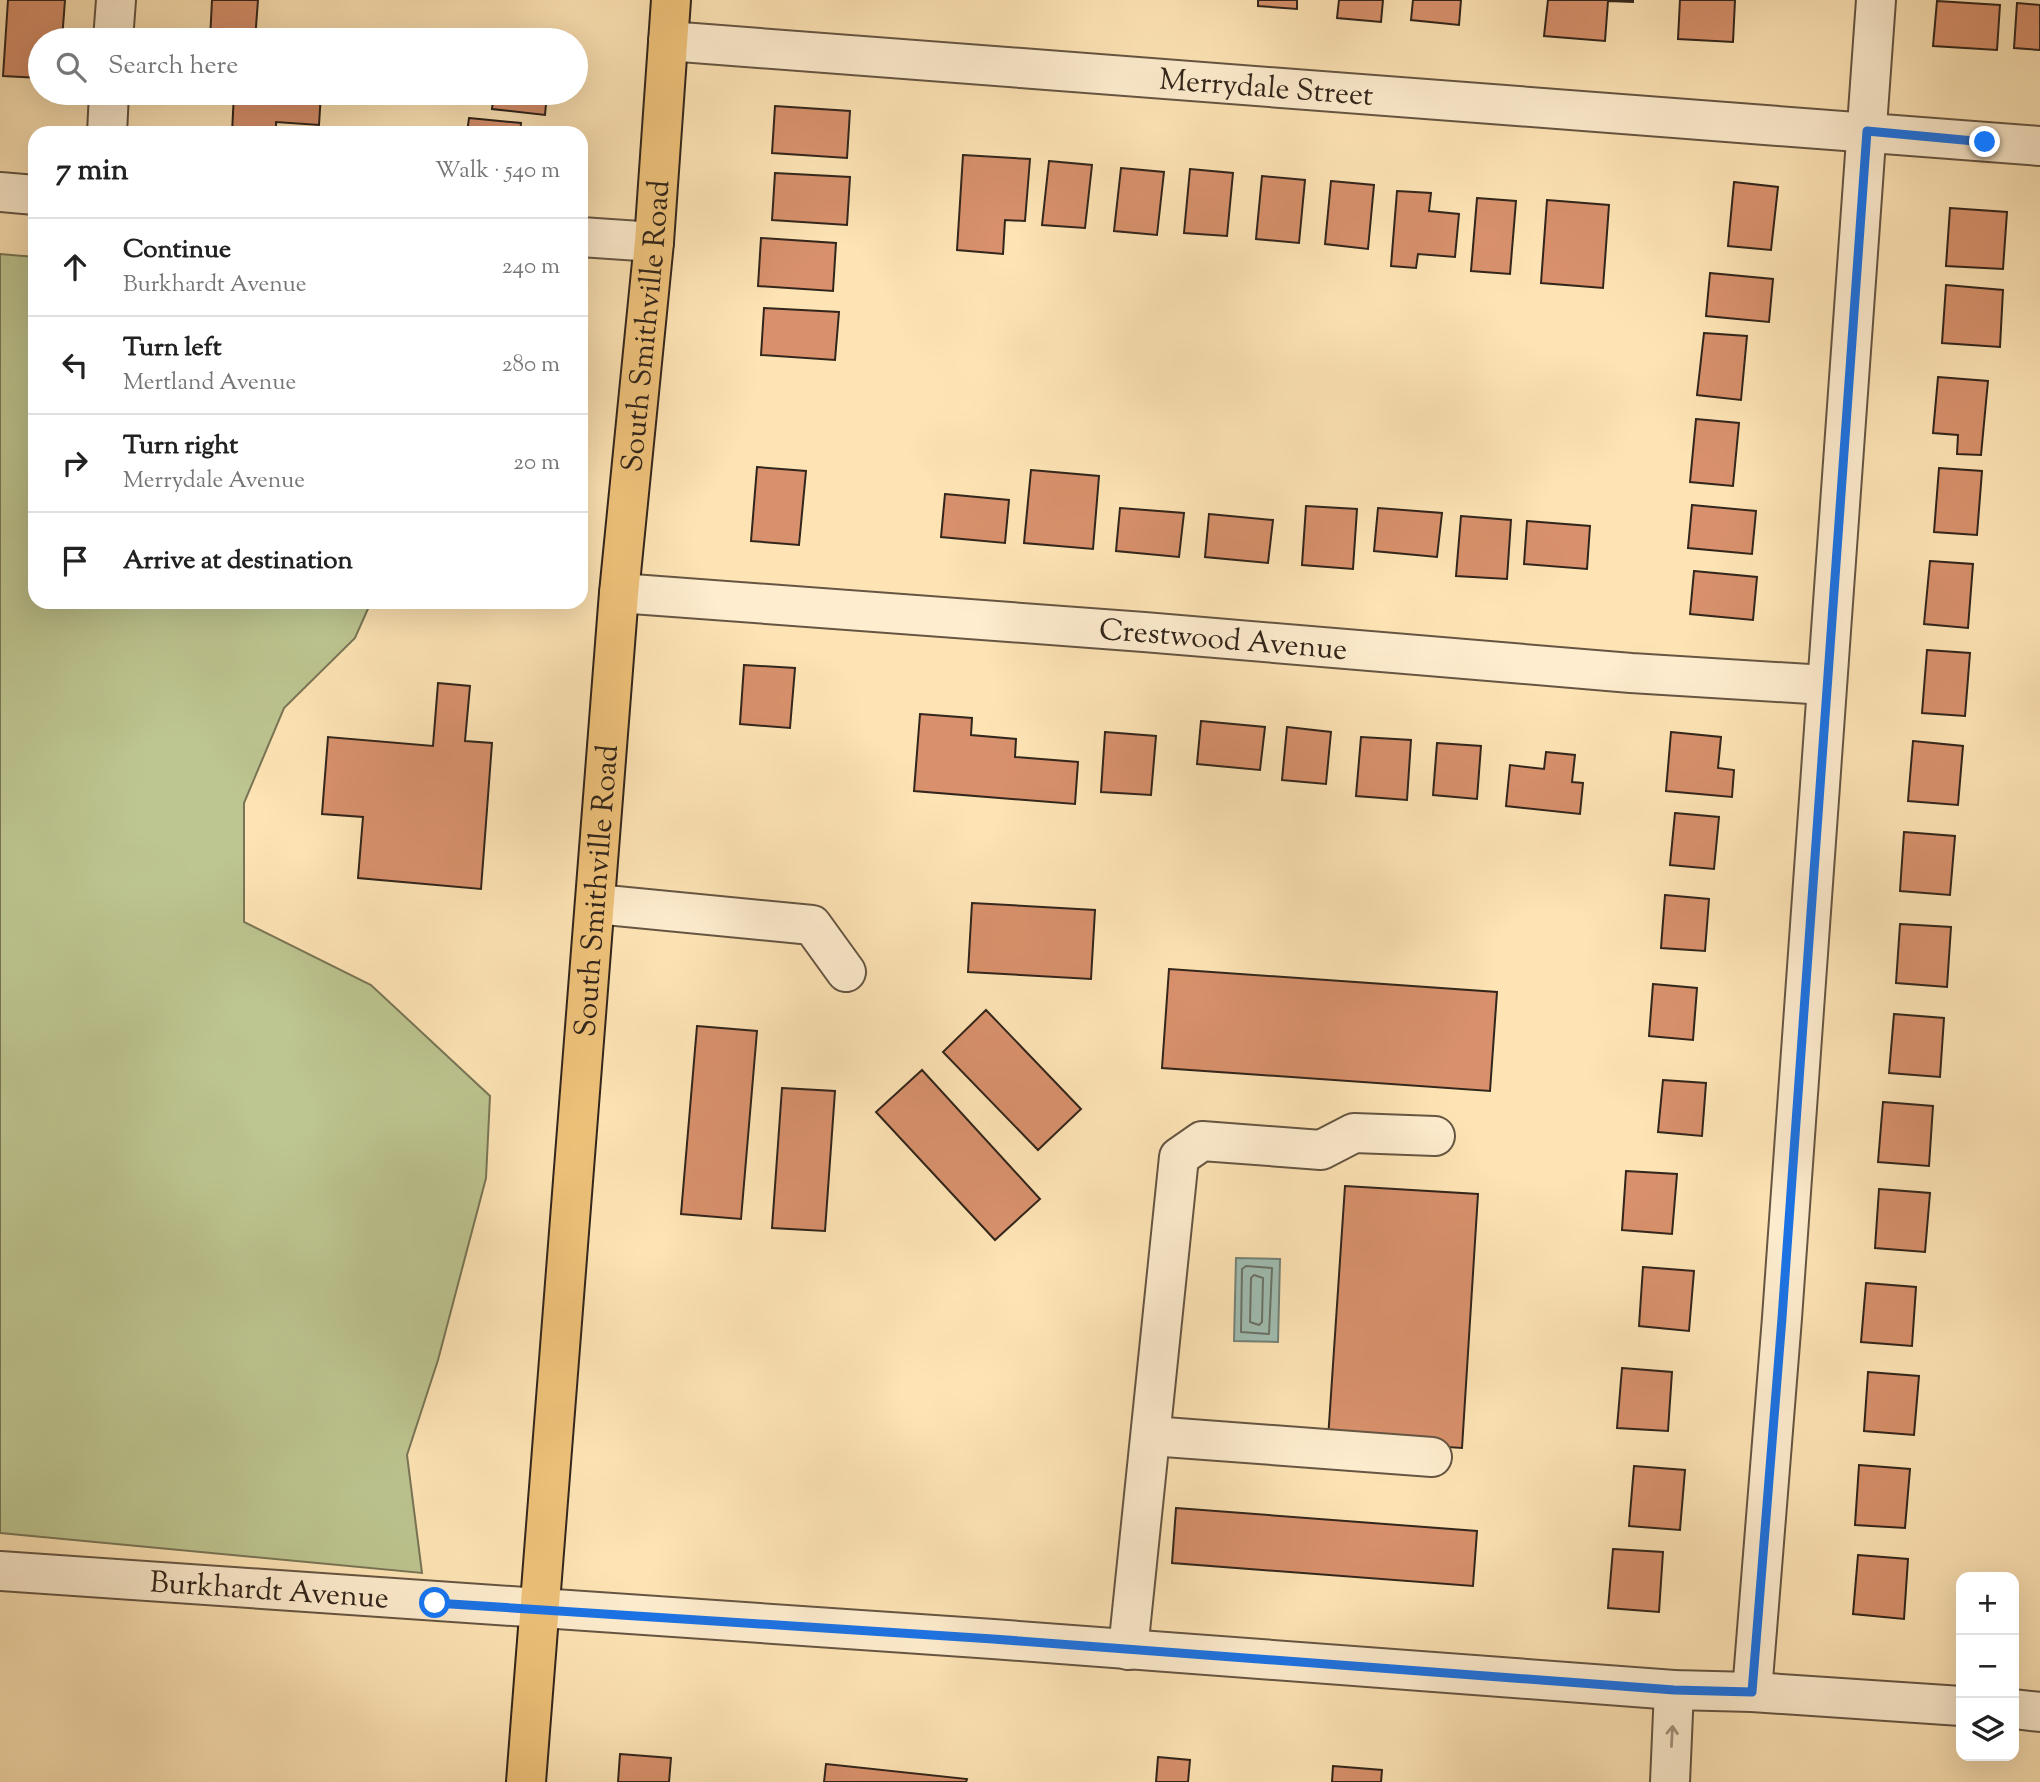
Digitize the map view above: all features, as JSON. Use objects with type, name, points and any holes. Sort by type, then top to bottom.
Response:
[{"type":"main road","name":"South Smithville Road","points":[[526,1782],[619,593],[654,243],[671,0]]},
{"type":"street","points":[[114,28],[116,0]]},
{"type":"street","points":[[1752,1692],[1783,1304],[1876,0]]},
{"type":"street","name":"Merrydale Street","points":[[668,41],[2040,146]]},
{"type":"street","points":[[107,126],[108,105]]},
{"type":"street","points":[[0,192],[28,194]]},
{"type":"street","points":[[588,238],[654,243]]},
{"type":"street","name":"Crestwood Avenue","points":[[619,593],[1144,632],[1631,673],[1826,685]]},
{"type":"street","points":[[596,904],[812,925],[846,972]]},
{"type":"street","points":[[1128,1650],[1179,1157],[1202,1141],[1321,1150],[1354,1133],[1435,1136]]},
{"type":"street","points":[[1151,1436],[1432,1457]]},
{"type":"street","name":"Burkhardt Avenue","points":[[0,1571],[1674,1690],[1752,1692],[1956,1706]]},
{"type":"street","points":[[1670,1782],[1674,1690]]},
{"type":"street","points":[[2019,1710],[2040,1712]]},
{"type":"green space","points":[[0,254],[28,256],[28,609],[368,609],[355,638],[284,708],[244,803],[244,922],[371,985],[490,1096],[486,1178],[438,1360],[407,1455],[422,1573],[0,1533]]},
{"type":"water","points":[[1236,1258],[1280,1259],[1278,1342],[1234,1341]]},
{"type":"building","points":[[8,0],[65,0],[63,28],[28,28],[28,77],[3,76]]},
{"type":"building","points":[[212,0],[258,0],[256,28],[211,28]]},
{"type":"building","points":[[1258,0],[1297,0],[1297,9],[1258,6]]},
{"type":"building","points":[[1339,0],[1383,0],[1381,22],[1337,18]]},
{"type":"building","points":[[1413,0],[1461,0],[1459,25],[1411,20]]},
{"type":"building","points":[[1548,0],[1633,0],[1633,2],[1608,1],[1605,41],[1544,36]]},
{"type":"building","points":[[1680,0],[1735,0],[1733,42],[1678,39]]},
{"type":"building","points":[[1937,1],[2000,5],[1997,50],[1933,46]]},
{"type":"building","points":[[2017,3],[2040,5],[2040,50],[2014,48]]},
{"type":"building","points":[[233,105],[320,105],[319,125],[276,122],[276,126],[232,126]]},
{"type":"building","points":[[492,105],[546,105],[545,115],[492,109]]},
{"type":"building","points":[[775,106],[850,111],[847,158],[772,153]]},
{"type":"building","points":[[469,118],[521,123],[521,126],[468,126]]},
{"type":"building","points":[[963,155],[1030,159],[1025,221],[1005,220],[1003,254],[957,250]]},
{"type":"building","points":[[1049,161],[1092,165],[1085,228],[1042,225]]},
{"type":"building","points":[[1121,168],[1164,172],[1157,235],[1114,231]]},
{"type":"building","points":[[1190,169],[1233,173],[1227,236],[1184,233]]},
{"type":"building","points":[[775,173],[850,177],[847,225],[772,220]]},
{"type":"building","points":[[1262,176],[1305,180],[1299,243],[1256,239]]},
{"type":"building","points":[[1331,181],[1374,185],[1368,249],[1325,244]]},
{"type":"building","points":[[1734,182],[1778,187],[1771,250],[1728,246]]},
{"type":"building","points":[[1397,191],[1431,193],[1429,211],[1459,214],[1455,257],[1418,254],[1416,268],[1391,266]]},
{"type":"building","points":[[1477,198],[1516,201],[1510,274],[1471,271]]},
{"type":"building","points":[[1547,200],[1609,205],[1603,288],[1541,283]]},
{"type":"building","points":[[1950,208],[2007,212],[2003,269],[1946,266]]},
{"type":"building","points":[[761,238],[836,243],[833,291],[758,286]]},
{"type":"building","points":[[1710,273],[1773,279],[1769,322],[1706,316]]},
{"type":"building","points":[[1946,285],[2003,290],[2000,347],[1942,343]]},
{"type":"building","points":[[764,308],[839,312],[835,360],[761,355]]},
{"type":"building","points":[[1704,333],[1747,336],[1741,400],[1697,395]]},
{"type":"building","points":[[1938,377],[1988,381],[1981,455],[1957,454],[1958,435],[1933,433]]},
{"type":"building","points":[[1696,419],[1739,423],[1733,486],[1690,482]]},
{"type":"building","points":[[757,467],[806,471],[799,545],[751,541]]},
{"type":"building","points":[[1939,468],[1982,471],[1977,535],[1934,532]]},
{"type":"building","points":[[1031,470],[1099,476],[1093,549],[1024,543]]},
{"type":"building","points":[[945,494],[1009,500],[1005,543],[941,537]]},
{"type":"building","points":[[1692,505],[1756,511],[1752,554],[1688,548]]},
{"type":"building","points":[[1306,506],[1357,509],[1353,569],[1302,565]]},
{"type":"building","points":[[1120,508],[1184,513],[1179,557],[1116,551]]},
{"type":"building","points":[[1378,508],[1442,513],[1437,557],[1374,551]]},
{"type":"building","points":[[1209,514],[1273,520],[1268,563],[1205,557]]},
{"type":"building","points":[[1461,516],[1511,520],[1507,579],[1456,576]]},
{"type":"building","points":[[1527,521],[1590,526],[1587,569],[1524,564]]},
{"type":"building","points":[[1930,561],[1973,564],[1968,628],[1924,624]]},
{"type":"building","points":[[1694,571],[1757,577],[1753,620],[1690,614]]},
{"type":"building","points":[[1927,650],[1970,653],[1965,716],[1922,713]]},
{"type":"building","points":[[744,665],[795,668],[790,728],[740,724]]},
{"type":"building","points":[[438,683],[470,686],[465,741],[492,743],[481,889],[358,878],[363,817],[322,814],[328,737],[433,746]]},
{"type":"building","points":[[920,714],[972,718],[971,735],[1016,739],[1015,757],[1078,762],[1075,804],[914,791]]},
{"type":"building","points":[[1201,721],[1265,727],[1260,770],[1197,764]]},
{"type":"building","points":[[1287,727],[1331,732],[1326,784],[1282,780]]},
{"type":"building","points":[[1105,732],[1156,736],[1151,795],[1101,792]]},
{"type":"building","points":[[1671,732],[1721,737],[1718,768],[1734,770],[1732,797],[1666,791]]},
{"type":"building","points":[[1361,737],[1411,740],[1407,800],[1356,796]]},
{"type":"building","points":[[1913,741],[1963,746],[1958,805],[1908,801]]},
{"type":"building","points":[[1437,743],[1481,746],[1477,799],[1433,795]]},
{"type":"building","points":[[1546,752],[1575,755],[1572,782],[1583,783],[1580,814],[1506,806],[1510,765],[1544,769]]},
{"type":"building","points":[[1675,813],[1719,817],[1714,869],[1670,865]]},
{"type":"building","points":[[1904,832],[1955,836],[1950,895],[1900,891]]},
{"type":"building","points":[[1665,895],[1709,899],[1705,951],[1661,948]]},
{"type":"building","points":[[972,903],[1095,910],[1091,979],[968,972]]},
{"type":"building","points":[[1900,924],[1951,927],[1947,987],[1896,983]]},
{"type":"building","points":[[1169,969],[1497,992],[1490,1091],[1162,1068]]},
{"type":"building","points":[[1653,984],[1697,988],[1693,1040],[1649,1036]]},
{"type":"building","points":[[986,1010],[1081,1109],[1038,1150],[943,1052]]},
{"type":"building","points":[[1894,1014],[1944,1018],[1940,1077],[1889,1073]]},
{"type":"building","points":[[697,1026],[757,1031],[741,1219],[681,1214]]},
{"type":"building","points":[[922,1070],[1040,1199],[995,1240],[876,1112]]},
{"type":"building","points":[[1663,1080],[1706,1083],[1702,1136],[1658,1132]]},
{"type":"building","points":[[782,1088],[835,1091],[825,1231],[772,1228]]},
{"type":"building","points":[[1883,1102],[1933,1106],[1929,1166],[1878,1162]]},
{"type":"building","points":[[1626,1171],[1677,1174],[1672,1234],[1622,1230]]},
{"type":"building","points":[[1345,1186],[1478,1194],[1462,1448],[1328,1439]]},
{"type":"building","points":[[1879,1189],[1930,1193],[1925,1252],[1875,1248]]},
{"type":"building","points":[[1643,1267],[1694,1271],[1689,1331],[1639,1326]]},
{"type":"building","points":[[1866,1283],[1916,1287],[1912,1346],[1861,1342]]},
{"type":"building","points":[[1622,1368],[1672,1372],[1668,1431],[1617,1428]]},
{"type":"building","points":[[1868,1372],[1919,1376],[1914,1435],[1864,1431]]},
{"type":"building","points":[[1859,1465],[1910,1469],[1905,1528],[1855,1525]]},
{"type":"building","points":[[1634,1466],[1685,1470],[1680,1530],[1629,1526]]},
{"type":"building","points":[[1176,1508],[1477,1531],[1473,1586],[1172,1563]]},
{"type":"building","points":[[1613,1549],[1663,1552],[1659,1612],[1608,1608]]},
{"type":"building","points":[[1858,1555],[1908,1559],[1904,1619],[1853,1614]]},
{"type":"building","points":[[620,1754],[671,1758],[669,1782],[618,1782]]},
{"type":"building","points":[[1158,1757],[1190,1760],[1188,1782],[1156,1782]]},
{"type":"building","points":[[826,1764],[967,1779],[966,1782],[824,1782]]},
{"type":"building","points":[[1333,1766],[1382,1770],[1381,1782],[1332,1782]]},
{"type":"route","points":[[435,1603],[993,1639],[1674,1690],[1752,1692],[1782,1318],[1867,131],[1985,142]]}]
